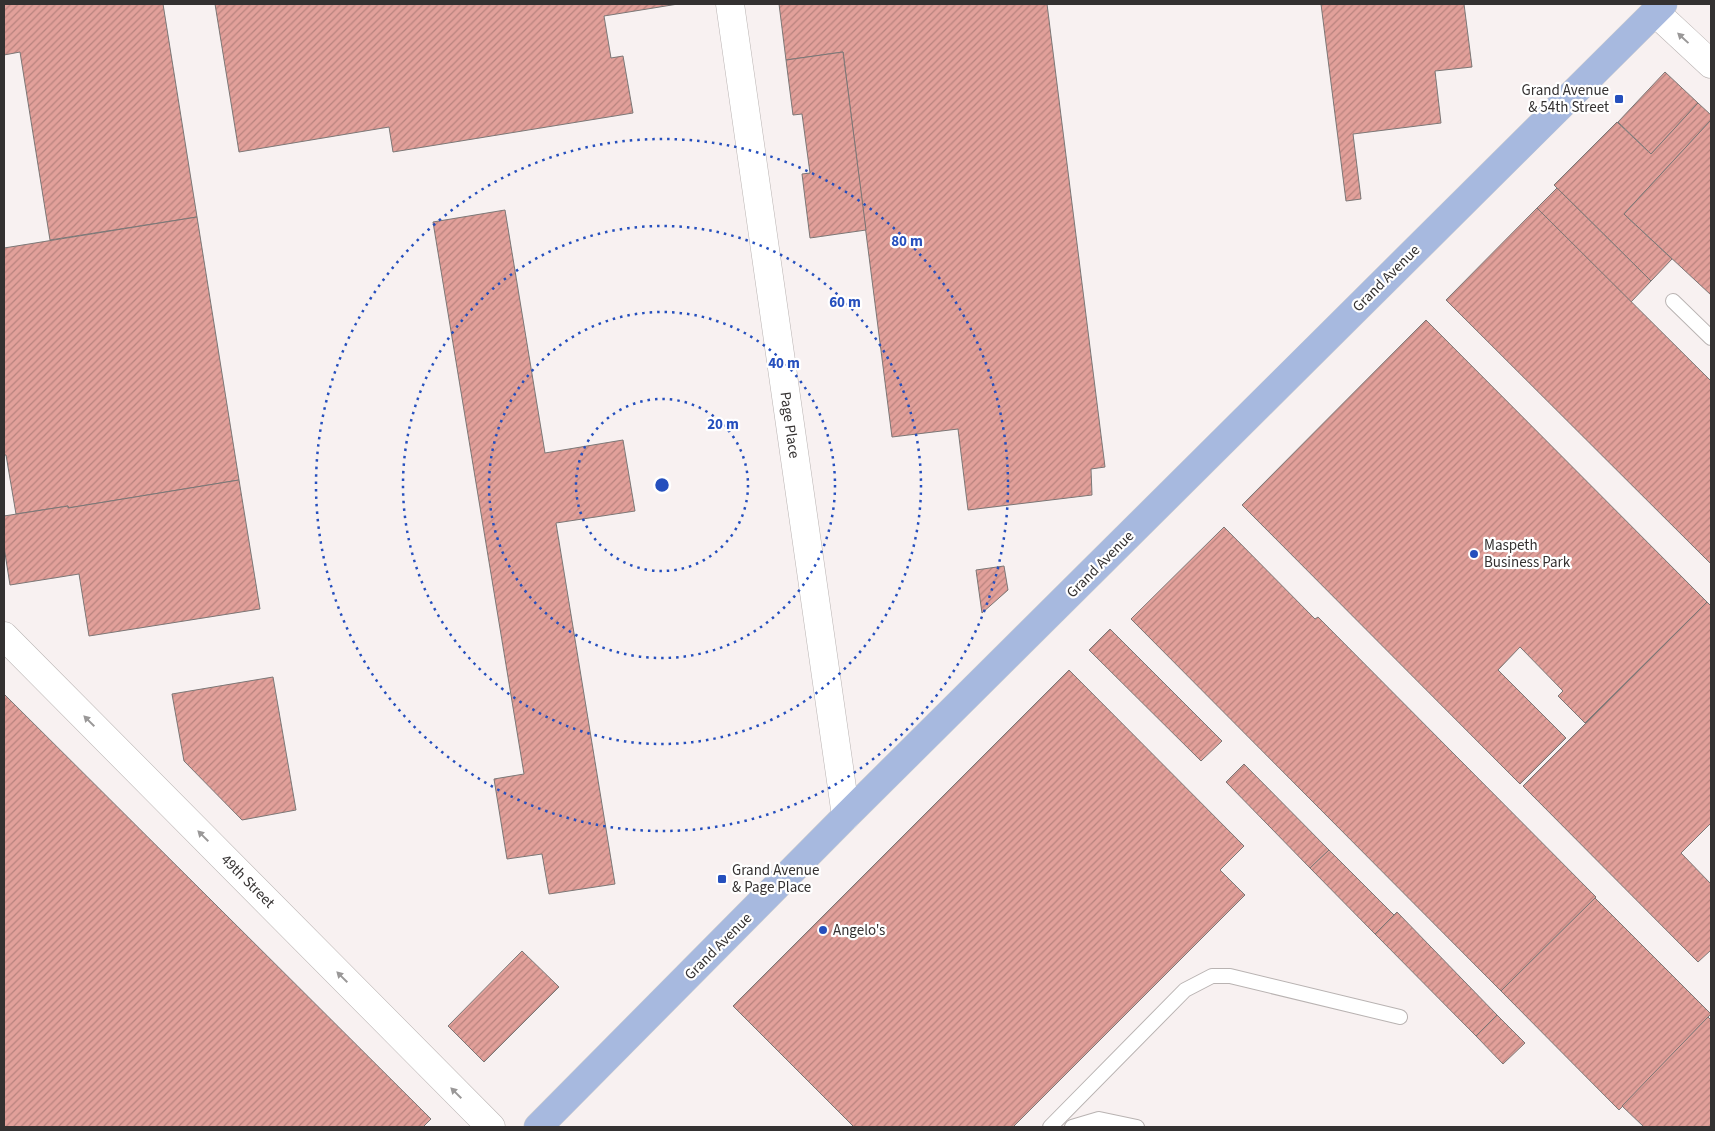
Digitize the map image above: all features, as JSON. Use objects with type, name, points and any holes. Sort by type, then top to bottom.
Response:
[{"type":"main road","name":"Grand Avenue","points":[[538,1127],[846,816],[1553,111],[1659,8]]},
{"type":"street","name":"Page Place","points":[[730,4],[846,816]]},
{"type":"street","points":[[1659,8],[1711,64]]},
{"type":"street","name":"49th Street","points":[[4,636],[491,1127]]},
{"type":"lane","points":[[1673,301],[1711,338]]},
{"type":"lane","points":[[1050,1127],[1185,990],[1212,976],[1230,976],[1400,1017]]},
{"type":"lane","points":[[1072,1127],[1099,1119],[1137,1127]]},
{"type":"building","points":[[4,4],[163,4],[197,217],[50,240],[20,52],[4,55]]},
{"type":"building","points":[[215,4],[678,4],[604,16],[611,58],[623,56],[633,113],[393,152],[389,127],[239,152]]},
{"type":"building","points":[[779,4],[1047,4],[1105,467],[1091,469],[1092,495],[968,510],[958,429],[892,437],[843,52],[786,60]]},
{"type":"building","points":[[1321,4],[1464,4],[1472,67],[1435,71],[1441,123],[1353,134],[1361,199],[1346,201]]},
{"type":"building","points":[[843,52],[866,230],[810,238],[802,174],[810,173],[802,114],[793,115],[786,60]]},
{"type":"building","points":[[1665,72],[1698,103],[1651,154],[1618,122]]},
{"type":"building","points":[[1698,103],[1711,115],[1711,120],[1624,214],[1672,259],[1651,281],[1554,185],[1617,122],[1651,154]]},
{"type":"building","points":[[1711,120],[1711,295],[1624,214]]},
{"type":"building","points":[[1557,188],[1651,281],[1631,302],[1537,208]]},
{"type":"building","points":[[1537,208],[1711,381],[1711,564],[1446,300]]},
{"type":"building","points":[[505,210],[545,453],[623,440],[635,511],[556,523],[615,884],[549,894],[542,854],[507,859],[494,779],[524,774],[433,222]]},
{"type":"building","points":[[197,217],[239,480],[68,508],[68,506],[16,514],[6,455],[4,455],[4,248]]},
{"type":"building","name":"Maspeth Business Park","points":[[1426,320],[1707,602],[1585,723],[1558,696],[1563,691],[1520,647],[1498,670],[1566,738],[1520,784],[1242,505]]},
{"type":"building","points":[[239,480],[260,609],[89,636],[79,574],[10,585],[4,547],[4,516],[68,506],[68,508]]},
{"type":"building","points":[[1224,527],[1315,619],[1318,617],[1596,897],[1501,991],[1131,619]]},
{"type":"building","points":[[1004,566],[1008,590],[982,613],[976,570]]},
{"type":"building","points":[[1707,602],[1711,606],[1711,823],[1681,853],[1711,884],[1711,950],[1698,962],[1523,786]]},
{"type":"building","points":[[1110,629],[1222,741],[1201,761],[1089,650]]},
{"type":"building","points":[[1069,670],[1244,846],[1220,870],[1245,895],[1013,1127],[854,1127],[733,1006]]},
{"type":"building","points":[[273,677],[296,810],[242,820],[184,761],[172,694]]},
{"type":"building","points":[[4,694],[431,1119],[423,1127],[4,1127]]},
{"type":"building","points":[[1244,764],[1329,850],[1310,868],[1226,782]]},
{"type":"building","points":[[1329,850],[1394,915],[1375,934],[1310,868]]},
{"type":"building","points":[[1595,898],[1711,1014],[1619,1110],[1501,991]]},
{"type":"building","points":[[1397,912],[1497,1015],[1476,1036],[1375,934]]},
{"type":"building","points":[[522,951],[559,987],[484,1062],[448,1026]]},
{"type":"building","points":[[1497,1015],[1525,1043],[1503,1064],[1476,1036]]},
{"type":"building","points":[[1708,1017],[1711,1020],[1711,1127],[1644,1127],[1622,1106]]},
{"type":"place","name":"Grand Avenue & 54th Street","points":[[1619,99]]},
{"type":"place","name":"Maspeth Business Park","points":[[1474,554]]},
{"type":"place","name":"Grand Avenue & Page Place","points":[[722,879]]},
{"type":"place","name":"Angelo's","points":[[823,930]]}]
